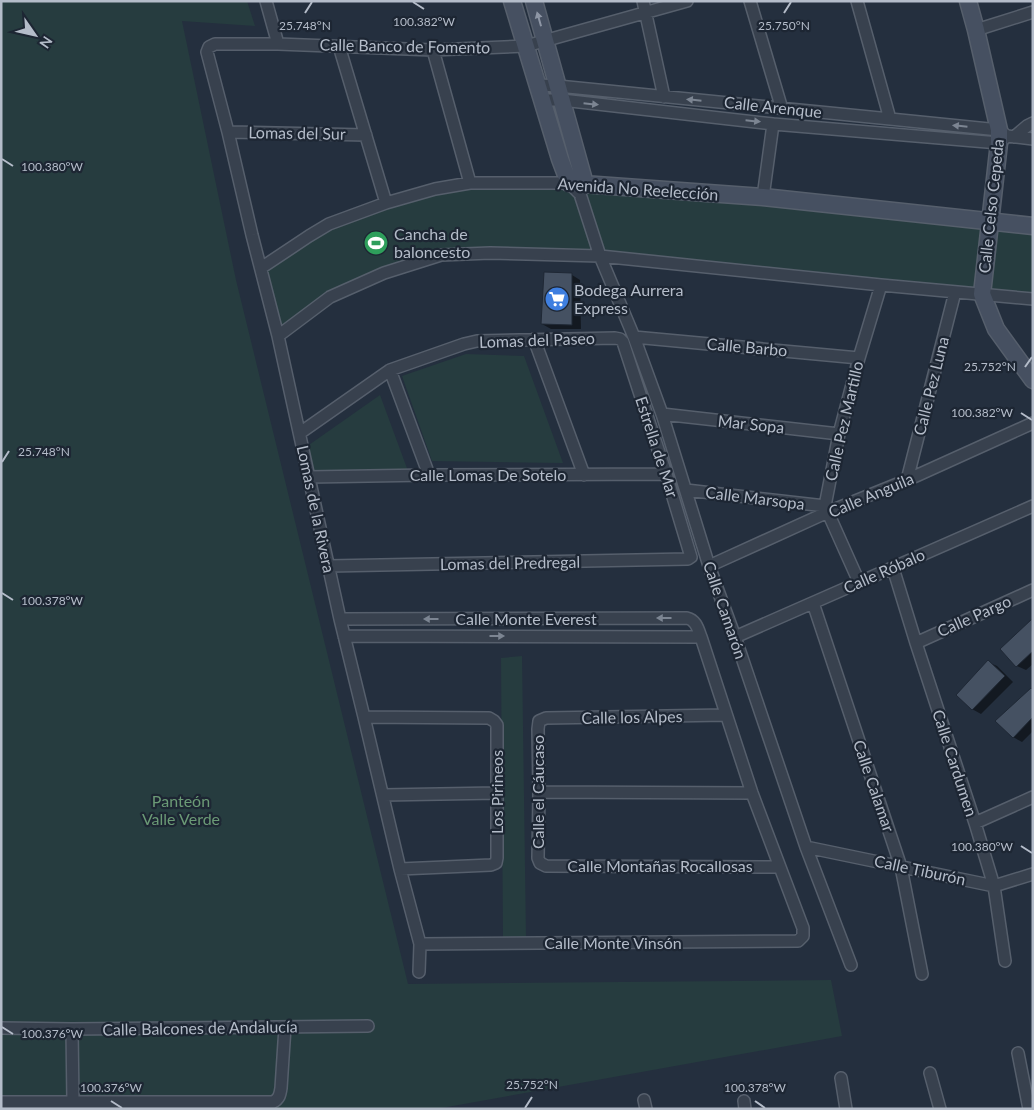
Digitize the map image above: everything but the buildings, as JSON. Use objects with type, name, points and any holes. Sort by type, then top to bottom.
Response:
[{"type":"street","points":[[266,1],[278,44]]},
{"type":"street","points":[[512,1],[540,93],[578,187]]},
{"type":"street","points":[[534,1],[560,93],[578,187]]},
{"type":"street","points":[[643,1],[664,96]]},
{"type":"street","name":"Calle Banco de Fomento","points":[[209,47],[215,44],[278,44],[433,50],[526,46],[687,1]]},
{"type":"street","points":[[750,1],[782,108]]},
{"type":"street","points":[[857,1],[890,118]]},
{"type":"street","name":"Calle Celso Cepeda","points":[[968,1],[1004,136],[990,222],[982,294]]},
{"type":"street","points":[[976,30],[1033,12]]},
{"type":"street","points":[[339,46],[386,203]]},
{"type":"street","name":"Lomas de la Rivera","points":[[209,47],[207,52],[278,336],[340,619],[420,944],[419,972]]},
{"type":"street","points":[[433,50],[470,183]]},
{"type":"street","name":"Calle Arenque","points":[[540,93],[664,96],[890,118],[1004,136]]},
{"type":"street","name":"Calle Arenque","points":[[540,93],[560,93],[774,124],[1033,139]]},
{"type":"street","points":[[1004,136],[1033,123]]},
{"type":"street","points":[[763,197],[774,124]]},
{"type":"street","name":"Lomas del Sur","points":[[228,132],[366,135]]},
{"type":"street","name":"Avenida No Reelección","points":[[261,268],[329,224],[386,203],[435,189],[470,183],[763,197],[1033,226]]},
{"type":"street","name":"Calle Camarón","points":[[578,187],[600,256],[634,337],[662,414],[709,566],[735,636],[806,847],[851,965]]},
{"type":"street","points":[[278,336],[330,297],[384,272],[441,255],[490,253],[600,256],[1033,299]]},
{"type":"street","name":"Calle Pez Martillo","points":[[827,509],[840,434],[859,358],[881,285]]},
{"type":"street","name":"Calle Pez Luna","points":[[907,480],[955,292]]},
{"type":"street","points":[[982,294],[996,329],[1033,380]]},
{"type":"street","name":"Calle Barbo","points":[[634,337],[859,358]]},
{"type":"street","points":[[534,339],[584,475]]},
{"type":"street","name":"Lomas del Paseo","points":[[300,433],[390,370],[464,344],[477,341],[534,339],[620,339]]},
{"type":"street","name":"Estrella de Mar","points":[[620,339],[623,342],[666,474],[691,557]]},
{"type":"street","points":[[390,370],[429,475]]},
{"type":"street","name":"Mar Sopa","points":[[662,414],[840,434]]},
{"type":"street","name":"Calle Anguila","points":[[709,566],[827,509],[907,480],[1033,423]]},
{"type":"street","name":"Calle Lomas De Sotelo","points":[[309,477],[666,474]]},
{"type":"street","name":"Calle Marsopa","points":[[686,490],[827,509]]},
{"type":"street","name":"Calle Róbalo","points":[[735,636],[1033,506]]},
{"type":"street","points":[[827,509],[858,582]]},
{"type":"street","name":"Lomas del Predregal","points":[[328,566],[688,559],[691,557]]},
{"type":"street","name":"Calle Cardumen","points":[[893,568],[994,886],[1005,961]]},
{"type":"street","name":"Calle Pargo","points":[[916,643],[1033,590]]},
{"type":"street","name":"Calle Calamar","points":[[813,603],[901,867],[922,974]]},
{"type":"street","name":"Calle Monte Everest","points":[[340,619],[692,619],[701,637],[752,793],[803,928],[803,936]]},
{"type":"street","name":"Calle Monte Everest","points":[[344,636],[701,637]]},
{"type":"street","name":"Calle los Alpes","points":[[539,721],[546,718],[726,715]]},
{"type":"street","name":"Los Pirineos","points":[[364,717],[490,718],[497,726],[496,863],[492,865],[400,869]]},
{"type":"street","name":"Calle el Cáucaso","points":[[539,721],[538,858],[540,863]]},
{"type":"street","points":[[539,792],[752,793]]},
{"type":"street","points":[[383,795],[497,793]]},
{"type":"street","points":[[975,822],[1033,797]]},
{"type":"street","name":"Calle Tiburón","points":[[806,847],[994,886],[1033,874]]},
{"type":"street","name":"Calle Montañas Rocallosas","points":[[540,863],[546,866],[780,867]]},
{"type":"street","name":"Calle Monte Vinsón","points":[[420,944],[798,941],[803,936]]},
{"type":"street","name":"Calle Balcones de Andalucía","points":[[1,1028],[368,1026]]},
{"type":"street","points":[[1,1102],[273,1102],[278,1100],[282,1088],[285,1027]]},
{"type":"street","points":[[72,1029],[73,1102]]},
{"type":"street","points":[[1018,1053],[1029,1109]]},
{"type":"street","points":[[930,1073],[940,1109]]},
{"type":"street","points":[[840,1078],[846,1109]]},
{"type":"green space","name":"Panteón Valle Verde","points":[[1,1],[247,1],[255,26],[182,21],[236,280],[408,984],[831,980],[842,1036],[436,1109],[1,1109]]},
{"type":"green space","points":[[470,183],[569,183],[599,249],[585,184],[1033,226],[1033,299],[600,256],[441,255],[330,297],[278,336],[261,268],[329,224]]},
{"type":"green space","points":[[466,354],[524,356],[563,463],[432,461],[402,376]]},
{"type":"green space","points":[[380,395],[408,471],[315,475],[306,447]]},
{"type":"green space","points":[[522,656],[526,937],[503,938],[501,658]]},
{"type":"place","name":"Cancha de baloncesto","points":[[376,243]]},
{"type":"place","name":"Bodega Aurrera Express","points":[[557,299]]}]
